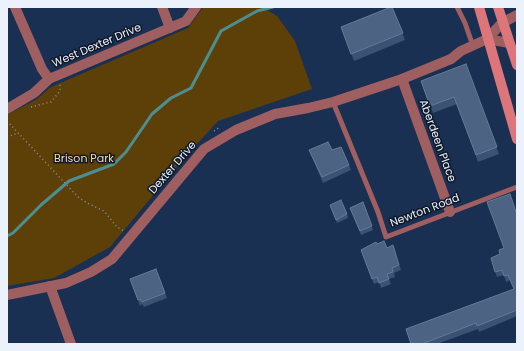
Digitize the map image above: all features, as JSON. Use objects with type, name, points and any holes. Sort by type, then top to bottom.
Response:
[{"type":"main road","points":[[479,7],[517,139]]},
{"type":"main road","points":[[498,7],[502,23],[513,42],[517,65]]},
{"type":"street","points":[[15,7],[40,64],[49,79]]},
{"type":"street","points":[[162,7],[170,28]]},
{"type":"street","name":"West Dexter Drive","points":[[7,109],[34,93],[49,79],[186,21],[196,7]]},
{"type":"street","points":[[488,39],[502,23],[517,15]]},
{"type":"street","points":[[488,39],[513,42]]},
{"type":"street","name":"Dexter Drive","points":[[7,295],[66,283],[91,272],[112,259],[204,149],[236,130],[275,114],[333,102],[402,79],[451,59],[462,51],[488,39]]},
{"type":"street","name":"Aberdeen Place","points":[[402,79],[450,212]]},
{"type":"street","points":[[50,286],[70,344]]},
{"type":"lane","points":[[457,7],[465,23],[473,46]]},
{"type":"lane","name":"Newton Road","points":[[333,102],[378,212],[386,237],[517,187]]},
{"type":"path","points":[[7,121],[68,187],[89,204],[104,211],[117,227],[124,231]]},
{"type":"path","points":[[7,137],[18,133]]},
{"type":"green space","name":"Brison Park","points":[[203,7],[262,7],[277,16],[295,41],[312,89],[218,121],[180,163],[110,247],[54,278],[7,286],[7,115],[37,99],[51,87],[188,28]]},
{"type":"building","points":[[391,7],[403,33],[351,54],[341,27]]},
{"type":"building","points":[[466,64],[497,147],[476,155],[454,97],[430,106],[421,81]]},
{"type":"building","points":[[328,142],[332,150],[341,147],[349,165],[322,177],[309,150]]},
{"type":"building","points":[[510,194],[517,215],[517,310],[477,326],[476,323],[422,344],[411,344],[406,329],[514,289],[508,275],[504,276],[502,270],[495,272],[491,258],[500,254],[499,250],[504,248],[487,202]]},
{"type":"building","points":[[341,200],[347,214],[336,220],[330,205]]},
{"type":"building","points":[[363,202],[372,226],[360,231],[350,208]]},
{"type":"building","points":[[384,241],[387,248],[393,245],[399,265],[392,268],[393,272],[387,274],[389,279],[379,283],[377,277],[372,279],[361,250],[376,242],[377,244]]},
{"type":"building","points":[[156,269],[165,293],[142,302],[140,299],[138,300],[130,279]]},
{"type":"waterway","points":[[7,236],[13,233],[41,205],[69,181],[114,164],[126,152],[152,114],[171,98],[191,88],[221,31],[257,11],[273,7]]}]
